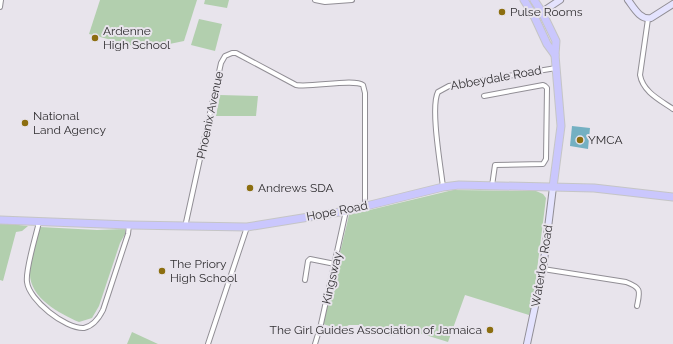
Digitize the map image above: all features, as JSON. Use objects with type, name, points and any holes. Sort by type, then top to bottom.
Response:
[{"type":"main road","points":[[524,0],[535,18],[547,44],[555,55]]},
{"type":"main road","points":[[534,0],[542,12],[556,41],[555,55],[561,126],[553,187]]},
{"type":"main road","points":[[542,12],[560,0]]},
{"type":"main road","points":[[628,0],[640,16],[648,19],[673,4]]},
{"type":"main road","name":"Hope Road","points":[[0,220],[129,226],[247,227],[346,211],[443,187],[459,185],[594,188],[673,196]]},
{"type":"main road","name":"Waterloo Road","points":[[527,344],[543,269],[553,187]]},
{"type":"street","points":[[0,6],[1,0]]},
{"type":"street","points":[[315,0],[352,0]]},
{"type":"street","points":[[648,19],[640,75],[641,82],[651,94],[673,109]]},
{"type":"street","name":"Phoenix Avenue","points":[[185,227],[222,63],[225,56],[232,53],[241,56],[296,86],[355,82],[363,85],[365,92],[365,206]]},
{"type":"street","name":"Abbeydale Road","points":[[443,187],[436,125],[435,101],[438,92],[449,86],[556,68]]},
{"type":"street","points":[[484,96],[543,85],[547,88],[546,159],[543,164],[495,165],[492,186]]},
{"type":"street","name":"Kingsway","points":[[315,344],[321,324],[346,211]]},
{"type":"street","points":[[39,222],[27,277],[28,287],[44,307],[56,317],[70,325],[84,328],[94,323],[103,310],[128,234],[129,226]]},
{"type":"street","points":[[208,344],[247,227]]},
{"type":"street","points":[[305,280],[308,262],[310,259],[334,264]]},
{"type":"street","points":[[543,269],[626,282],[634,285],[638,288],[639,292],[637,306]]},
{"type":"green space","points":[[100,0],[197,0],[184,41],[145,49],[89,34]]},
{"type":"green space","points":[[205,0],[229,0],[227,8],[204,4]]},
{"type":"green space","points":[[199,19],[222,24],[215,51],[191,45]]},
{"type":"green space","points":[[220,95],[258,96],[256,116],[216,116]]},
{"type":"green space","points":[[453,190],[536,191],[543,194],[546,198],[533,302],[529,315],[465,295],[448,342],[419,333],[388,336],[360,325],[349,325],[339,329],[323,324],[349,215]]},
{"type":"green space","points":[[0,223],[28,226],[22,231],[16,232],[3,281],[0,280]]},
{"type":"green space","points":[[40,227],[97,230],[125,229],[125,234],[120,243],[99,306],[92,318],[79,322],[63,314],[46,303],[34,289],[30,271],[37,231]]},
{"type":"green space","points":[[132,332],[158,344],[127,344]]},
{"type":"water","points":[[572,126],[590,128],[588,149],[570,146]]},
{"type":"place","name":"Pulse Rooms","points":[[502,12]]},
{"type":"place","name":"Ardenne High School","points":[[95,38]]},
{"type":"place","name":"National Land Agency","points":[[25,123]]},
{"type":"place","name":"YMCA","points":[[580,140]]},
{"type":"place","name":"Andrews SDA","points":[[250,188]]},
{"type":"place","name":"The Priory High School","points":[[162,271]]},
{"type":"place","name":"The Girl Guides Association of Jamaica","points":[[490,330]]}]
